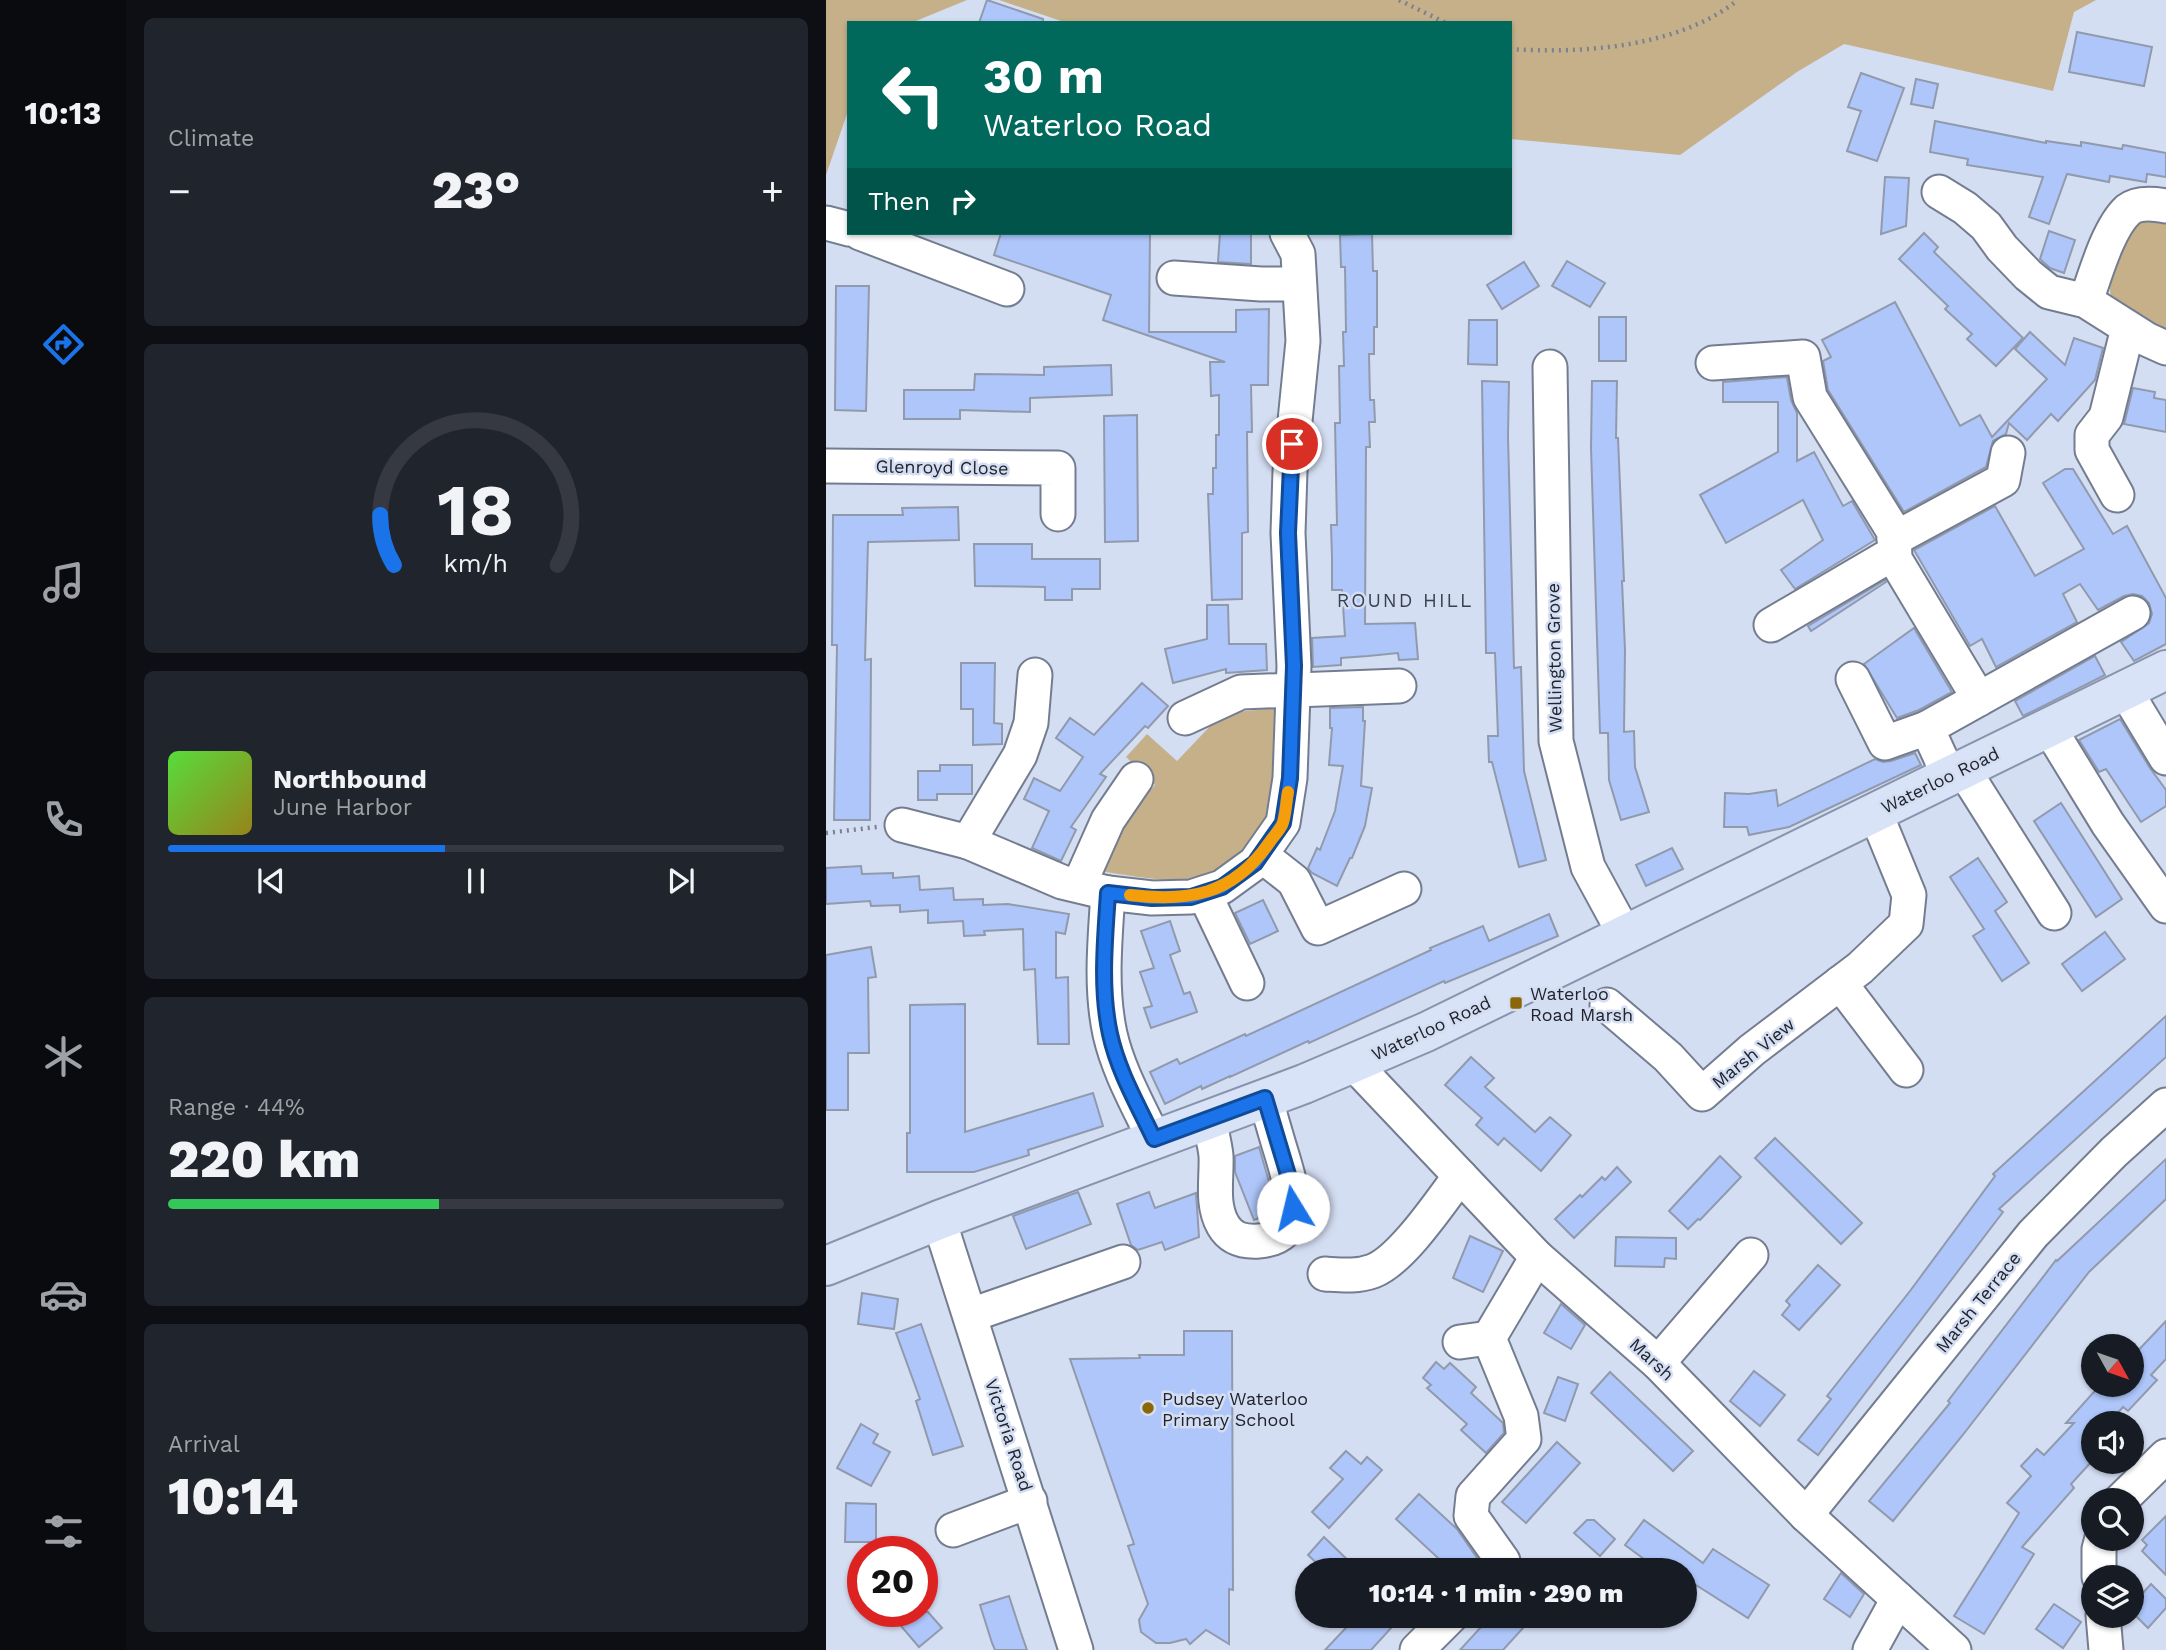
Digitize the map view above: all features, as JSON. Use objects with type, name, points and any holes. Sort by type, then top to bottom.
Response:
[{"type":"main road","name":"Waterloo Road","points":[[827,1262],[1354,1064],[1625,935],[2166,670]]},
{"type":"street","points":[[1939,192],[1965,208],[1986,226],[2001,248],[2049,292],[2086,301],[2166,348]]},
{"type":"street","points":[[2086,301],[2119,221],[2130,208],[2152,203],[2166,206]]},
{"type":"street","points":[[826,223],[847,228]]},
{"type":"street","points":[[865,235],[1007,289]]},
{"type":"street","points":[[902,825],[968,842],[1062,882],[1152,898],[1191,897],[1222,887],[1255,863],[1283,823],[1290,778],[1294,689],[1288,533],[1290,471],[1303,341],[1298,254],[1288,235]]},
{"type":"street","points":[[1174,278],[1299,284]]},
{"type":"street","points":[[2117,495],[2092,450],[2092,435],[2106,417],[2128,328]]},
{"type":"street","points":[[1713,363],[1803,357],[1810,397],[1894,532],[1895,559],[1979,699]]},
{"type":"street","name":"Wellington Grove","points":[[1550,367],[1556,741],[1588,867],[1625,935]]},
{"type":"street","points":[[1770,625],[2003,480],[2008,453]]},
{"type":"street","name":"Glenroyd Close","points":[[826,466],[1058,459],[1058,514]]},
{"type":"street","points":[[1853,679],[1885,743],[1927,728],[2133,613]]},
{"type":"street","points":[[968,842],[1020,755],[1031,723],[1035,675]]},
{"type":"street","points":[[1185,718],[1241,692],[1399,686]]},
{"type":"street","points":[[2124,690],[2166,758]]},
{"type":"street","points":[[2048,726],[2108,824],[2166,906]]},
{"type":"street","points":[[1927,728],[2054,913]]},
{"type":"street","points":[[1136,779],[1108,820],[1093,889],[1104,948],[1110,1034],[1122,1070],[1154,1139]]},
{"type":"street","name":"Marsh View","points":[[1607,1005],[1668,1057],[1702,1094],[1752,1051],[1860,968],[1906,924],[1909,895],[1875,812]]},
{"type":"street","points":[[1261,855],[1294,881],[1318,928],[1404,889]]},
{"type":"street","points":[[1204,893],[1247,983]]},
{"type":"street","points":[[1840,983],[1906,1070]]},
{"type":"street","name":"Marsh","points":[[1354,1064],[1537,1257],[1658,1363],[1806,1515],[1954,1650]]},
{"type":"street","points":[[1209,1119],[1216,1154],[1216,1207],[1222,1223],[1231,1236],[1241,1240],[1270,1240],[1284,1232],[1290,1222],[1293,1197],[1265,1098]]},
{"type":"street","name":"Marsh Terrace","points":[[1806,1515],[2033,1234],[2114,1152],[2166,1105]]},
{"type":"street","points":[[1325,1274],[1353,1276],[1375,1271],[1391,1260],[1425,1222],[1460,1176]]},
{"type":"street","name":"Victoria Road","points":[[939,1220],[1076,1650]]},
{"type":"street","points":[[1658,1363],[1751,1255]]},
{"type":"street","points":[[1501,1558],[1471,1516],[1474,1496],[1524,1438],[1521,1416],[1474,1340],[1537,1257]]},
{"type":"street","points":[[971,1315],[1123,1262]]},
{"type":"street","points":[[2133,1488],[2166,1456]]},
{"type":"street","points":[[953,1530],[1030,1501]]},
{"type":"street","points":[[1870,1650],[1898,1599]]},
{"type":"street","points":[[1417,1650],[1439,1628]]},
{"type":"street","points":[[2104,1628],[2106,1650]]},
{"type":"path","points":[[1399,0],[1442,21]]},
{"type":"path","points":[[1512,49],[1578,51],[1667,37],[1726,10],[1738,0]]},
{"type":"path","points":[[826,833],[902,825]]},
{"type":"shaded area","points":[[826,0],[967,0],[916,21],[847,21],[847,114],[826,175]]},
{"type":"shaded area","points":[[999,0],[2096,0],[2074,12],[2053,91],[1844,44],[1797,72],[1680,155],[1512,139],[1512,21],[1061,21]]},
{"type":"shaded area","points":[[2166,218],[2166,332],[2113,300],[2110,284],[2130,219],[2158,222]]},
{"type":"shaded area","points":[[1275,708],[1275,768],[1271,803],[1258,833],[1236,858],[1209,875],[1194,879],[1158,879],[1098,871],[1118,824],[1155,785],[1126,757],[1147,734],[1177,761],[1215,721],[1237,712]]},
{"type":"building","points":[[987,0],[1043,19],[1043,21],[980,21]]},
{"type":"building","points":[[2077,32],[2152,47],[2144,86],[2069,72]]},
{"type":"building","points":[[1861,73],[1904,88],[1877,161],[1847,151],[1861,111],[1848,107]]},
{"type":"building","points":[[1916,79],[1938,84],[1933,108],[1911,104]]},
{"type":"building","points":[[1935,121],[2046,143],[2081,146],[2081,142],[2122,149],[2123,145],[2166,153],[2166,177],[2147,174],[2146,182],[2110,176],[2109,182],[2067,174],[2049,224],[2029,217],[2043,177],[1967,165],[1968,159],[1930,152]]},
{"type":"building","points":[[1885,177],[1909,178],[1906,226],[1881,234]]},
{"type":"building","points":[[2049,231],[2075,240],[2064,273],[2050,268],[2040,259]]},
{"type":"building","points":[[1924,233],[1938,247],[1934,252],[2023,338],[1996,366],[1967,339],[1972,334],[1945,309],[1948,306],[1899,259]]},
{"type":"building","points":[[1000,235],[1150,235],[1149,332],[1236,332],[1236,310],[1269,309],[1268,385],[1251,385],[1252,432],[1247,432],[1248,532],[1242,533],[1242,599],[1212,600],[1208,494],[1213,494],[1213,468],[1216,468],[1219,395],[1211,396],[1210,362],[1225,362],[1103,320],[1111,295],[994,255]]},
{"type":"building","points":[[1220,235],[1251,235],[1251,264],[1218,262]]},
{"type":"building","points":[[1340,235],[1372,235],[1373,271],[1377,271],[1377,327],[1374,327],[1374,354],[1369,354],[1370,400],[1374,400],[1375,422],[1369,422],[1370,447],[1366,447],[1365,624],[1415,623],[1418,659],[1399,660],[1398,653],[1341,658],[1341,665],[1313,667],[1312,638],[1345,636],[1342,590],[1332,590],[1331,525],[1337,525],[1335,423],[1340,423],[1339,366],[1344,366],[1343,332],[1346,332],[1345,267],[1341,267]]},
{"type":"building","points":[[1567,261],[1605,283],[1590,307],[1552,286]]},
{"type":"building","points":[[1524,262],[1539,286],[1502,309],[1487,285]]},
{"type":"building","points":[[836,286],[869,286],[866,411],[835,410]]},
{"type":"building","points":[[1895,302],[1960,426],[1980,415],[1992,437],[2047,379],[2015,349],[2030,332],[2065,365],[2074,338],[2103,348],[2095,380],[2058,421],[2051,414],[2027,440],[2009,423],[2006,434],[1993,441],[1986,467],[1904,512],[1828,390],[1823,361],[1831,357],[1822,340]]},
{"type":"building","points":[[1599,317],[1626,317],[1626,361],[1599,361]]},
{"type":"building","points":[[1469,320],[1497,320],[1497,365],[1468,364]]},
{"type":"building","points":[[1111,365],[1112,395],[1030,398],[1030,412],[960,410],[960,419],[904,419],[904,390],[974,390],[975,374],[1044,375],[1044,367]]},
{"type":"building","points":[[1787,377],[1791,400],[1797,413],[1797,461],[1814,452],[1843,506],[1852,501],[1875,540],[1795,589],[1781,570],[1823,540],[1803,500],[1726,543],[1700,495],[1778,452],[1778,402],[1723,402],[1723,382]]},
{"type":"building","points":[[1482,381],[1509,382],[1514,668],[1521,667],[1524,771],[1546,860],[1519,867],[1492,762],[1489,762],[1488,736],[1498,736],[1495,653],[1486,653]]},
{"type":"building","points":[[1592,381],[1617,381],[1616,438],[1624,581],[1624,732],[1634,731],[1635,767],[1649,812],[1621,820],[1609,780],[1608,733],[1600,733],[1591,448]]},
{"type":"building","points":[[2133,388],[2155,392],[2154,398],[2166,400],[2166,432],[2124,424]]},
{"type":"building","points":[[1137,415],[1138,541],[1105,542],[1104,416]]},
{"type":"building","points":[[2065,469],[2073,469],[2113,534],[2127,526],[2166,598],[2166,644],[2134,661],[2121,642],[2149,623],[2152,614],[2149,603],[2142,596],[2133,594],[2098,610],[2080,584],[2063,594],[2077,622],[1996,667],[1982,639],[1970,646],[1914,550],[1995,506],[2035,576],[2084,549],[2043,483]]},
{"type":"building","points":[[958,507],[959,540],[868,542],[865,660],[871,659],[870,820],[834,820],[837,645],[832,645],[833,515],[903,515],[902,508]]},
{"type":"building","points":[[974,544],[1032,544],[1032,559],[1100,559],[1100,589],[1072,589],[1072,600],[1045,600],[1045,587],[975,586]]},
{"type":"building","points":[[1885,580],[1886,582],[1811,631],[1808,626]]},
{"type":"building","points":[[1207,605],[1228,605],[1229,644],[1266,644],[1267,670],[1226,673],[1226,669],[1173,683],[1165,649],[1207,639]]},
{"type":"building","points":[[1914,628],[1952,692],[1919,710],[1897,718],[1864,664]]},
{"type":"building","points":[[2095,656],[2105,675],[2023,716],[2015,701]]},
{"type":"building","points":[[961,663],[995,663],[994,723],[1002,724],[1002,744],[973,745],[973,709],[961,709]]},
{"type":"building","points":[[1142,683],[1168,706],[1148,728],[1145,726],[1100,774],[1106,777],[1071,827],[1076,830],[1061,861],[1032,848],[1049,811],[1024,799],[1034,778],[1060,791],[1083,757],[1056,738],[1070,718],[1094,735]]},
{"type":"building","points":[[1363,707],[1365,721],[1361,786],[1372,788],[1365,826],[1337,886],[1312,873],[1308,868],[1317,848],[1320,850],[1335,811],[1343,766],[1329,765],[1332,728],[1330,708]]},
{"type":"building","points":[[2120,719],[2166,790],[2166,806],[2141,822],[2106,769],[2099,772],[2079,740]]},
{"type":"building","points":[[1915,753],[1921,765],[1789,827],[1749,835],[1747,827],[1724,827],[1725,793],[1749,794],[1776,790],[1778,806],[1875,759],[1891,761]]},
{"type":"building","points":[[940,765],[972,765],[972,794],[937,794],[937,800],[918,800],[918,771],[940,771]]},
{"type":"building","points":[[2061,803],[2122,899],[2096,917],[2034,821]]},
{"type":"building","points":[[1672,848],[1683,869],[1646,886],[1636,865]]},
{"type":"building","points":[[1978,858],[2007,902],[1995,911],[2029,963],[2002,981],[1973,936],[1984,929],[1950,877]]},
{"type":"building","points":[[861,866],[862,874],[893,873],[893,878],[919,876],[920,890],[953,888],[954,900],[983,899],[983,905],[1008,904],[1069,914],[1065,934],[1056,932],[1056,978],[1068,977],[1069,1044],[1038,1044],[1035,969],[1024,970],[1023,929],[984,931],[985,935],[964,936],[963,921],[928,923],[928,910],[900,912],[900,905],[871,906],[870,901],[826,904],[826,868]]},
{"type":"building","points":[[1263,900],[1278,931],[1250,944],[1235,913]]},
{"type":"building","points":[[1549,914],[1558,936],[1445,983],[1444,981],[1309,1043],[1308,1041],[1202,1089],[1201,1086],[1165,1104],[1150,1072],[1177,1059],[1180,1064],[1245,1034],[1246,1036],[1431,950],[1430,948],[1483,926],[1489,941]]},
{"type":"building","points":[[1170,921],[1180,951],[1170,955],[1184,994],[1190,992],[1197,1012],[1151,1028],[1144,1008],[1152,1006],[1140,972],[1154,968],[1141,931]]},
{"type":"building","points":[[2105,932],[2125,959],[2082,991],[2062,964]]},
{"type":"building","points":[[871,947],[876,977],[868,978],[869,1053],[848,1053],[848,1110],[826,1110],[826,955]]},
{"type":"building","points":[[965,1004],[965,1132],[1093,1093],[1103,1126],[1028,1150],[1029,1155],[974,1172],[907,1172],[907,1133],[910,1133],[910,1005]]},
{"type":"building","points":[[2166,1016],[2166,1057],[1999,1209],[2003,1212],[1818,1455],[1798,1440],[1831,1399],[1827,1396],[1910,1291],[1995,1176],[1993,1174]]},
{"type":"building","points":[[1471,1057],[1494,1078],[1485,1087],[1535,1132],[1550,1117],[1571,1135],[1541,1171],[1504,1138],[1498,1145],[1476,1125],[1482,1118],[1445,1085]]},
{"type":"building","points":[[1775,1138],[1862,1223],[1841,1244],[1755,1158]]},
{"type":"building","points":[[1259,1147],[1273,1207],[1272,1213],[1254,1220],[1235,1172],[1235,1156]]},
{"type":"building","points":[[1720,1156],[1741,1177],[1688,1229],[1669,1211]]},
{"type":"building","points":[[2166,1159],[2166,1199],[2089,1272],[1893,1521],[1869,1501],[1950,1403],[1948,1401],[2056,1260]]},
{"type":"building","points":[[1617,1167],[1631,1182],[1574,1238],[1555,1219],[1580,1195],[1582,1197],[1602,1177],[1605,1180]]},
{"type":"building","points":[[1078,1192],[1091,1224],[1026,1249],[1013,1216]]},
{"type":"building","points":[[1149,1192],[1155,1208],[1196,1193],[1199,1237],[1165,1250],[1162,1242],[1138,1250],[1131,1245],[1117,1204]]},
{"type":"building","points":[[1470,1236],[1503,1251],[1483,1292],[1453,1278]]},
{"type":"building","points":[[1616,1237],[1676,1238],[1676,1259],[1665,1258],[1664,1267],[1615,1266]]},
{"type":"building","points":[[1818,1265],[1840,1285],[1799,1330],[1782,1315],[1790,1305],[1786,1301]]},
{"type":"building","points":[[862,1293],[898,1299],[894,1329],[858,1324]]},
{"type":"building","points":[[1561,1304],[1585,1325],[1571,1349],[1544,1333]]},
{"type":"building","points":[[2166,1321],[2166,1359],[2151,1375],[2157,1380],[2144,1394],[2144,1344]]},
{"type":"building","points":[[921,1324],[963,1446],[933,1455],[916,1401],[920,1399],[896,1333]]},
{"type":"building","points":[[1184,1331],[1232,1331],[1233,1590],[1229,1589],[1229,1644],[1206,1630],[1190,1644],[1186,1639],[1156,1643],[1141,1632],[1139,1620],[1148,1604],[1128,1546],[1134,1544],[1070,1359],[1184,1355]]},
{"type":"building","points":[[1436,1362],[1444,1369],[1450,1363],[1476,1387],[1471,1393],[1503,1423],[1504,1433],[1486,1453],[1461,1430],[1467,1424],[1427,1388],[1431,1385],[1423,1378]]},
{"type":"building","points":[[1754,1371],[1785,1395],[1760,1426],[1730,1401]]},
{"type":"building","points":[[1610,1372],[1693,1451],[1673,1471],[1591,1393]]},
{"type":"building","points":[[1558,1377],[1578,1384],[1565,1421],[1544,1413]]},
{"type":"building","points":[[2089,1397],[2141,1397],[2128,1411],[2123,1407],[2120,1411],[2081,1411],[2081,1473],[2071,1484],[2074,1488],[2022,1547],[2034,1554],[1984,1634],[1954,1616],[2019,1513],[2007,1503],[2031,1476],[2021,1466],[2037,1449],[2044,1455],[2074,1423],[2066,1423]]},
{"type":"building","points":[[861,1424],[878,1434],[873,1443],[890,1452],[871,1486],[837,1468]]},
{"type":"building","points":[[1557,1442],[1580,1463],[1526,1523],[1502,1502]]},
{"type":"building","points":[[1346,1451],[1361,1464],[1367,1457],[1382,1470],[1329,1528],[1312,1512],[1343,1479],[1330,1468]]},
{"type":"building","points":[[1419,1494],[1457,1529],[1477,1558],[1438,1558],[1396,1519]]},
{"type":"building","points":[[846,1503],[876,1504],[876,1536],[847,1536],[845,1542]]},
{"type":"building","points":[[2166,1516],[2166,1575],[2142,1551],[2147,1545],[2144,1538]]},
{"type":"building","points":[[1587,1520],[1594,1520],[1615,1539],[1600,1556],[1574,1533]]},
{"type":"building","points":[[1644,1520],[1696,1558],[1643,1558],[1625,1545]]},
{"type":"building","points":[[1324,1537],[1346,1558],[1311,1558],[1308,1555]]},
{"type":"building","points":[[1713,1549],[1769,1585],[1748,1618],[1697,1586],[1697,1559],[1703,1563]]},
{"type":"building","points":[[1841,1573],[1864,1594],[1850,1617],[1824,1599]]},
{"type":"building","points":[[2151,1584],[2166,1599],[2166,1608],[2148,1628],[2144,1624],[2144,1592]]},
{"type":"building","points":[[1009,1596],[1027,1650],[995,1650],[992,1643],[980,1605]]},
{"type":"building","points":[[2054,1604],[2081,1622],[2063,1648],[2036,1629]]},
{"type":"building","points":[[938,1623],[942,1628],[919,1647],[902,1627],[938,1627]]},
{"type":"building","points":[[1346,1628],[1391,1628],[1371,1650],[1325,1650]]},
{"type":"building","points":[[1480,1628],[1523,1628],[1503,1650],[1460,1650]]},
{"type":"slow traffic","points":[[1130,895],[1152,898],[1191,897],[1222,887],[1255,863],[1283,823],[1288,792]]},
{"type":"place","name":"Waterloo Road Marsh","points":[[1516,1003]]},
{"type":"place","name":"Pudsey Waterloo Primary School","points":[[1148,1408]]},
{"type":"district","name":"ROUND HILL","points":[[1405,600]]},
{"type":"route","points":[[1292,444],[1288,533],[1294,666],[1290,778],[1283,823],[1255,863],[1222,887],[1191,897],[1152,898],[1108,893],[1104,969],[1110,1034],[1122,1070],[1154,1139],[1265,1098],[1292,1188],[1293,1208]]}]
